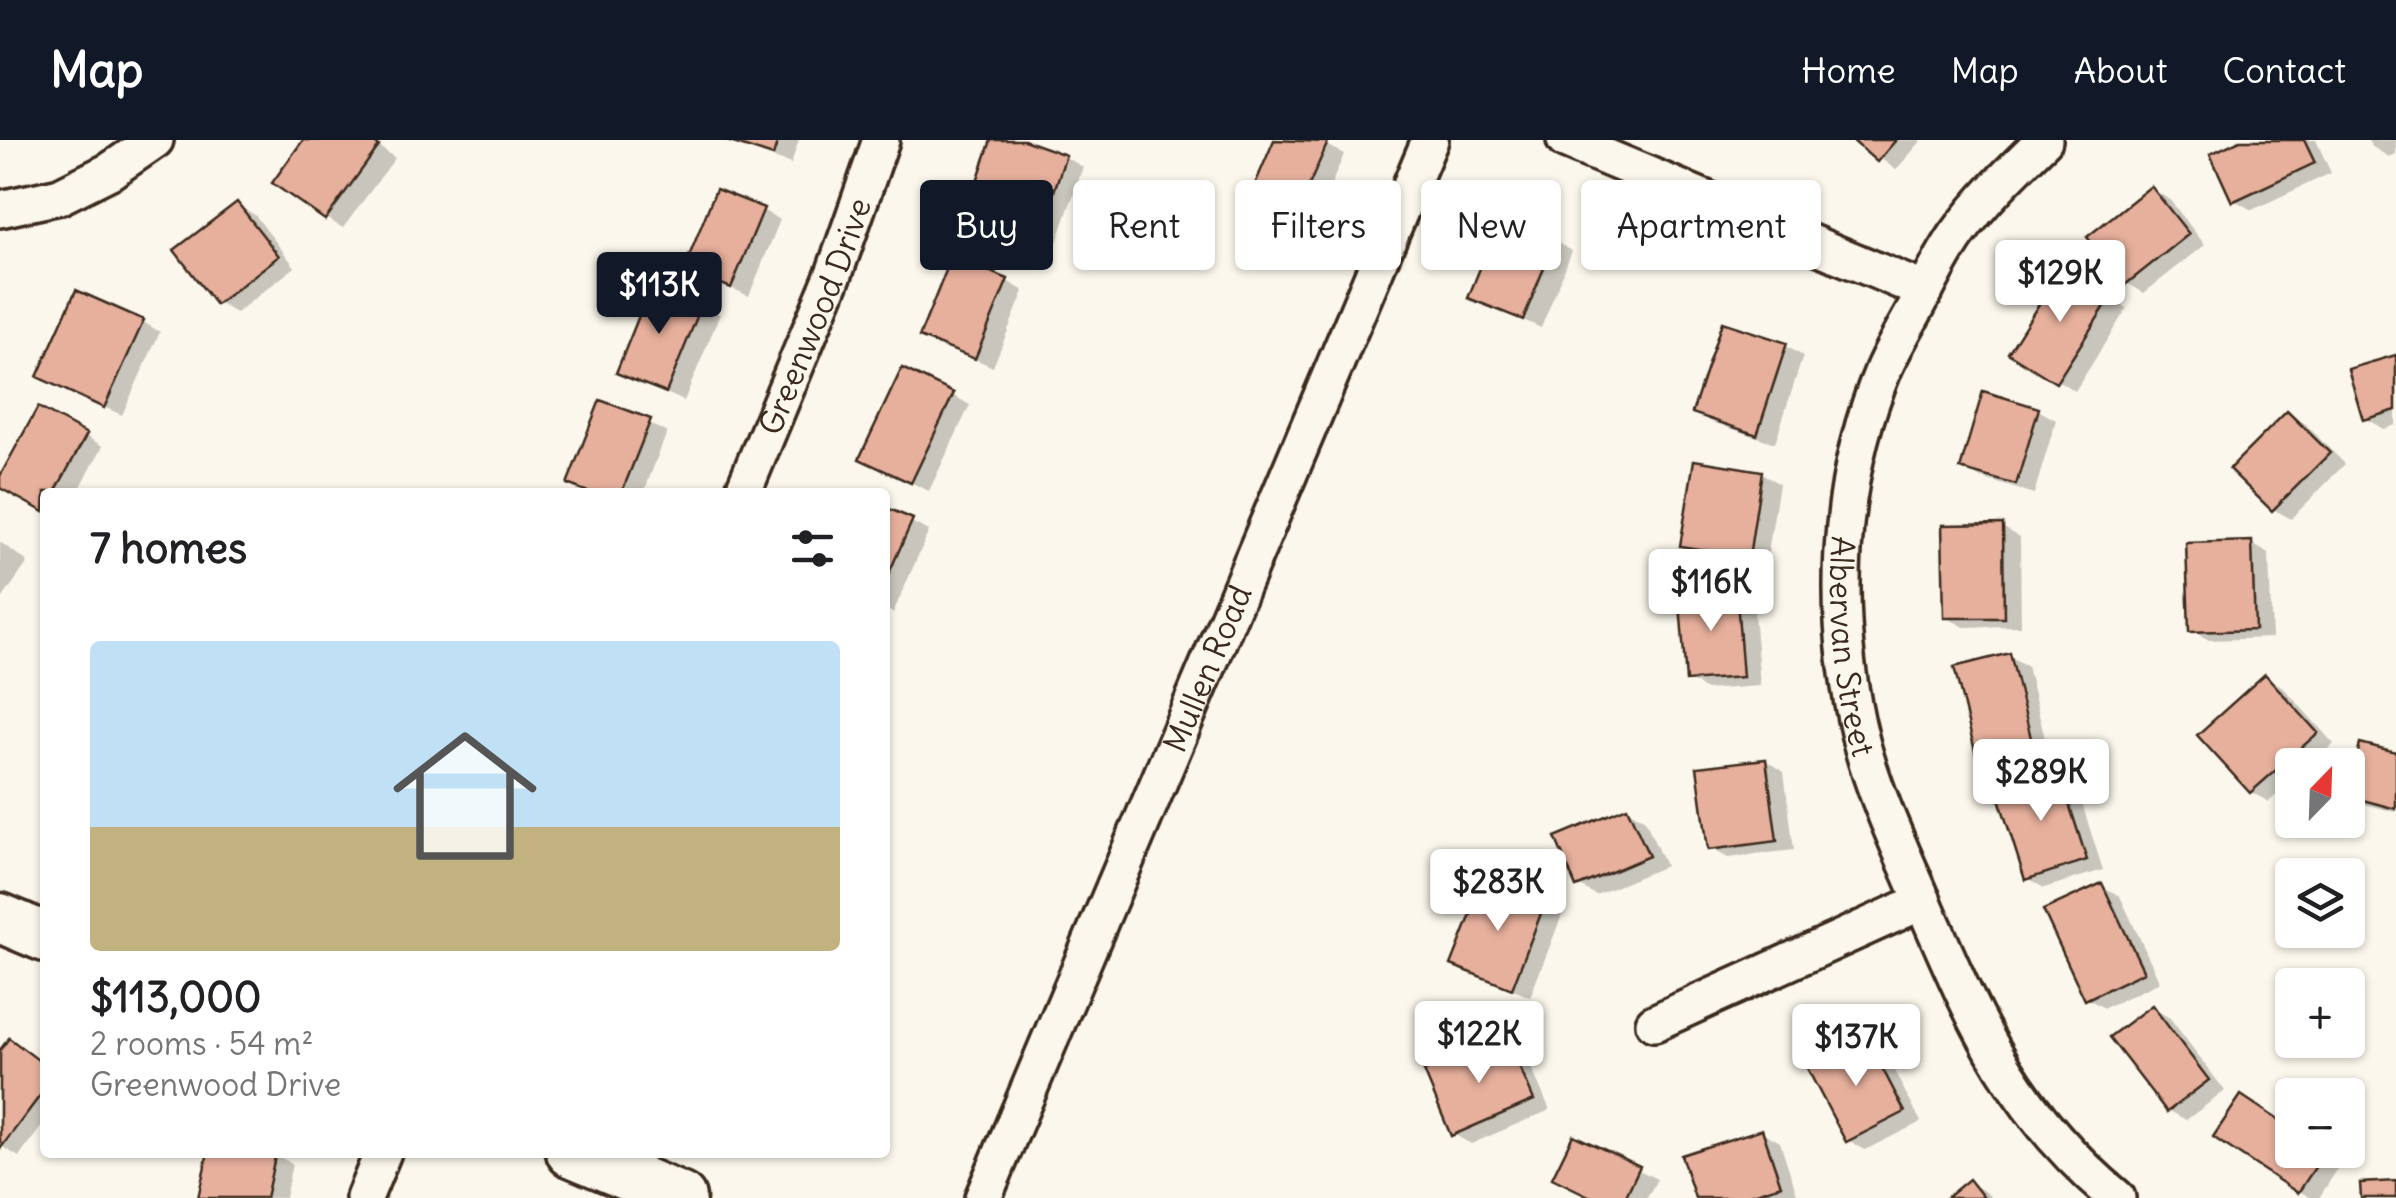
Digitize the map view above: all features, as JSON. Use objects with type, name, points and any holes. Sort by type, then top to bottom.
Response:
[{"type":"street","points":[[0,210],[60,196],[110,171],[155,140]]},
{"type":"street","name":"Greenwood Drive","points":[[745,488],[835,271],[881,140]]},
{"type":"street","name":"Mullen Road","points":[[983,1198],[1430,140]]},
{"type":"street","points":[[1566,140],[1925,291]]},
{"type":"street","name":"Albervan Street","points":[[2044,140],[2000,181],[1956,236],[1885,367],[1870,406],[1850,489],[1842,566],[1844,654],[1862,743],[1970,1011],[2033,1115],[2076,1164],[2117,1198]]},
{"type":"street","points":[[1654,1023],[1923,901]]},
{"type":"street","points":[[0,918],[40,935]]},
{"type":"street","points":[[364,1198],[381,1158]]},
{"type":"street","points":[[586,1158],[681,1198]]},
{"type":"building","points":[[303,140],[370,140],[379,146],[325,220],[272,183]]},
{"type":"building","points":[[724,140],[778,140],[773,156]]},
{"type":"building","points":[[991,140],[1024,140],[1066,155],[1053,194],[1053,180],[977,180]]},
{"type":"building","points":[[1274,140],[1328,142],[1311,180],[1257,180]]},
{"type":"building","points":[[1852,140],[1896,140],[1877,162]]},
{"type":"building","points":[[2240,140],[2304,140],[2315,163],[2232,202],[2210,154]]},
{"type":"building","points":[[2151,186],[2189,234],[2125,285],[2087,237]]},
{"type":"building","points":[[716,189],[764,208],[731,288],[684,269]]},
{"type":"building","points":[[237,202],[279,256],[216,305],[174,250]]},
{"type":"building","points":[[2063,266],[2111,297],[2056,383],[2008,353]]},
{"type":"building","points":[[946,270],[986,270],[1008,279],[975,359],[919,337]]},
{"type":"building","points":[[1479,270],[1543,270],[1523,320],[1468,298]]},
{"type":"building","points":[[653,281],[703,302],[666,393],[616,373]]},
{"type":"building","points":[[76,290],[144,320],[104,408],[37,377]]},
{"type":"building","points":[[1722,322],[1787,343],[1757,435],[1692,413]]},
{"type":"building","points":[[2396,355],[2396,410],[2363,420],[2348,369]]},
{"type":"building","points":[[902,368],[954,393],[911,483],[859,459]]},
{"type":"building","points":[[1983,391],[2039,408],[2016,485],[1960,469]]},
{"type":"building","points":[[600,400],[651,419],[624,488],[578,488],[567,484]]},
{"type":"building","points":[[38,407],[87,434],[57,488],[40,488],[40,510],[0,488],[0,476]]},
{"type":"building","points":[[2287,411],[2330,453],[2272,511],[2229,469]]},
{"type":"building","points":[[1694,460],[1762,471],[1749,557],[1680,546]]},
{"type":"building","points":[[890,509],[913,519],[890,571]]},
{"type":"building","points":[[2003,524],[2004,618],[1944,618],[1942,525]]},
{"type":"building","points":[[2252,541],[2255,630],[2189,632],[2186,543]]},
{"type":"building","points":[[1736,587],[1743,677],[1686,681],[1679,591]]},
{"type":"building","points":[[2010,653],[2032,742],[1976,755],[1954,667]]},
{"type":"building","points":[[2265,674],[2318,733],[2301,748],[2275,748],[2275,771],[2250,793],[2197,735]]},
{"type":"building","points":[[2360,743],[2396,752],[2396,809],[2365,801],[2365,748],[2359,748]]},
{"type":"building","points":[[1766,759],[1777,841],[1708,850],[1697,767]]},
{"type":"building","points":[[2058,769],[2087,860],[2025,880],[1996,789]]},
{"type":"building","points":[[1627,807],[1649,856],[1576,887],[1555,837]]},
{"type":"building","points":[[1485,879],[1545,903],[1512,989],[1451,965]]},
{"type":"building","points":[[2102,883],[2144,972],[2085,1000],[2043,910]]},
{"type":"building","points":[[2152,1005],[2209,1080],[2167,1112],[2109,1037]]},
{"type":"building","points":[[1865,1035],[1905,1112],[1846,1142],[1806,1066]]},
{"type":"building","points":[[1506,1036],[1534,1100],[1451,1136],[1424,1071]]},
{"type":"building","points":[[9,1038],[40,1061],[40,1096],[0,1149],[0,1050]]},
{"type":"building","points":[[2241,1095],[2275,1118],[2275,1168],[2315,1168],[2298,1193],[2213,1137]]},
{"type":"building","points":[[1762,1129],[1781,1185],[1741,1198],[1695,1198],[1681,1155]]},
{"type":"building","points":[[1573,1135],[1640,1166],[1625,1198],[1593,1198],[1552,1178]]},
{"type":"building","points":[[207,1158],[275,1158],[266,1198],[198,1198]]},
{"type":"building","points":[[1969,1179],[1984,1198],[1946,1198]]},
{"type":"building","points":[[2396,1181],[2396,1198],[2361,1198],[2360,1183]]}]
